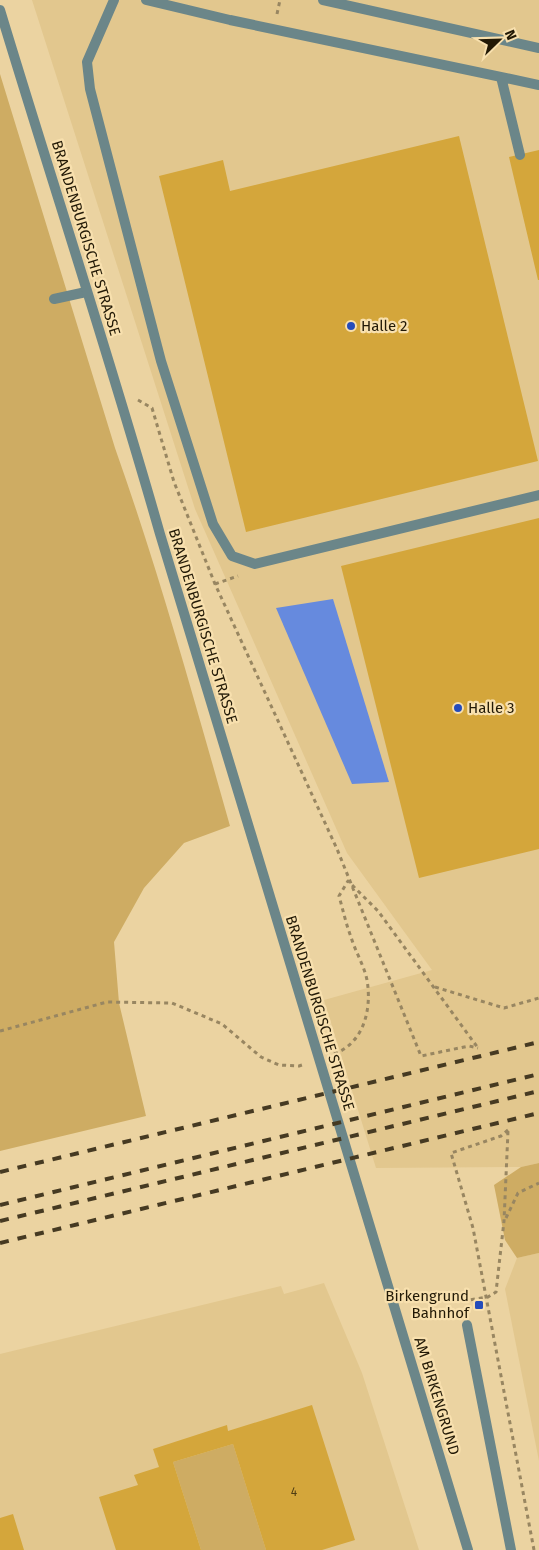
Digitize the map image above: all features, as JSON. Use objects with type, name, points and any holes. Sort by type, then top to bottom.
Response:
[{"type":"street","points":[[114,0],[87,62],[90,89],[164,370],[213,524],[232,556],[255,564],[539,495]]},
{"type":"street","points":[[146,0],[247,24],[539,85]]},
{"type":"street","points":[[323,0],[539,48]]},
{"type":"street","name":"BRANDENBURGISCHE STRASSE","points":[[0,10],[86,292],[119,391],[162,544],[377,1250]]},
{"type":"street","points":[[501,77],[520,155]]},
{"type":"street","points":[[54,299],[86,292]]},
{"type":"street","name":"AM BIRKENGRUND","points":[[377,1250],[468,1550]]},
{"type":"street","points":[[467,1325],[511,1550]]},
{"type":"path","points":[[119,391],[152,408],[174,482],[215,584],[337,848],[348,881],[382,956],[421,1056],[470,1046],[478,1048],[378,911],[348,881]]},
{"type":"path","points":[[327,1056],[346,1049],[361,1032],[367,1015],[367,980],[351,937],[339,896],[348,881]]},
{"type":"path","points":[[434,987],[504,1008],[539,998]]},
{"type":"path","points":[[0,1031],[107,1002],[172,1002],[222,1024],[261,1057],[279,1065],[299,1066],[309,1063]]},
{"type":"path","points":[[463,1301],[488,1297],[496,1292],[504,1221],[508,1130],[501,1136],[451,1153],[473,1228],[488,1297],[534,1550]]},
{"type":"path","points":[[504,1221],[518,1194],[539,1183]]},
{"type":"shaded area","points":[[32,0],[539,0],[539,1163],[521,1167],[376,1168],[324,1000],[432,970],[347,853],[195,509]]},
{"type":"shaded area","points":[[0,74],[115,448],[161,589],[230,826],[184,843],[144,888],[114,942],[119,1003],[146,1116],[0,1151]]},
{"type":"shaded area","points":[[539,1163],[539,1253],[517,1258],[505,1240],[494,1185],[521,1167]]},
{"type":"shaded area","points":[[539,1253],[539,1461],[505,1289],[517,1258]]},
{"type":"shaded area","points":[[324,1283],[362,1373],[419,1550],[0,1550],[0,1354],[281,1286],[284,1294]]},
{"type":"shaded area","points":[[233,1444],[266,1550],[201,1550],[173,1462]]},
{"type":"water","points":[[333,599],[389,782],[352,784],[276,608]]},
{"type":"building","name":"Halle 2","points":[[459,136],[538,461],[246,532],[159,176],[223,160],[230,191]]},
{"type":"building","points":[[539,150],[539,280],[538,280],[509,157]]},
{"type":"building","name":"Halle 3","points":[[539,518],[539,849],[419,878],[341,566]]},
{"type":"building","points":[[312,1405],[355,1540],[322,1550],[266,1550],[233,1444],[173,1462],[201,1550],[116,1550],[99,1497],[138,1485],[134,1475],[159,1467],[153,1449],[227,1425],[228,1431]]},
{"type":"building","points":[[13,1514],[24,1550],[0,1550],[0,1518]]},
{"type":"railway","points":[[0,1172],[539,1042]]},
{"type":"railway","points":[[0,1205],[539,1074]]},
{"type":"railway","points":[[0,1221],[539,1091]]},
{"type":"railway","points":[[0,1243],[539,1113]]},
{"type":"place","name":"Halle 2","points":[[351,326]]},
{"type":"place","name":"Halle 3","points":[[458,708]]},
{"type":"place","name":"Birkengrund Bahnhof","points":[[479,1305]]}]
